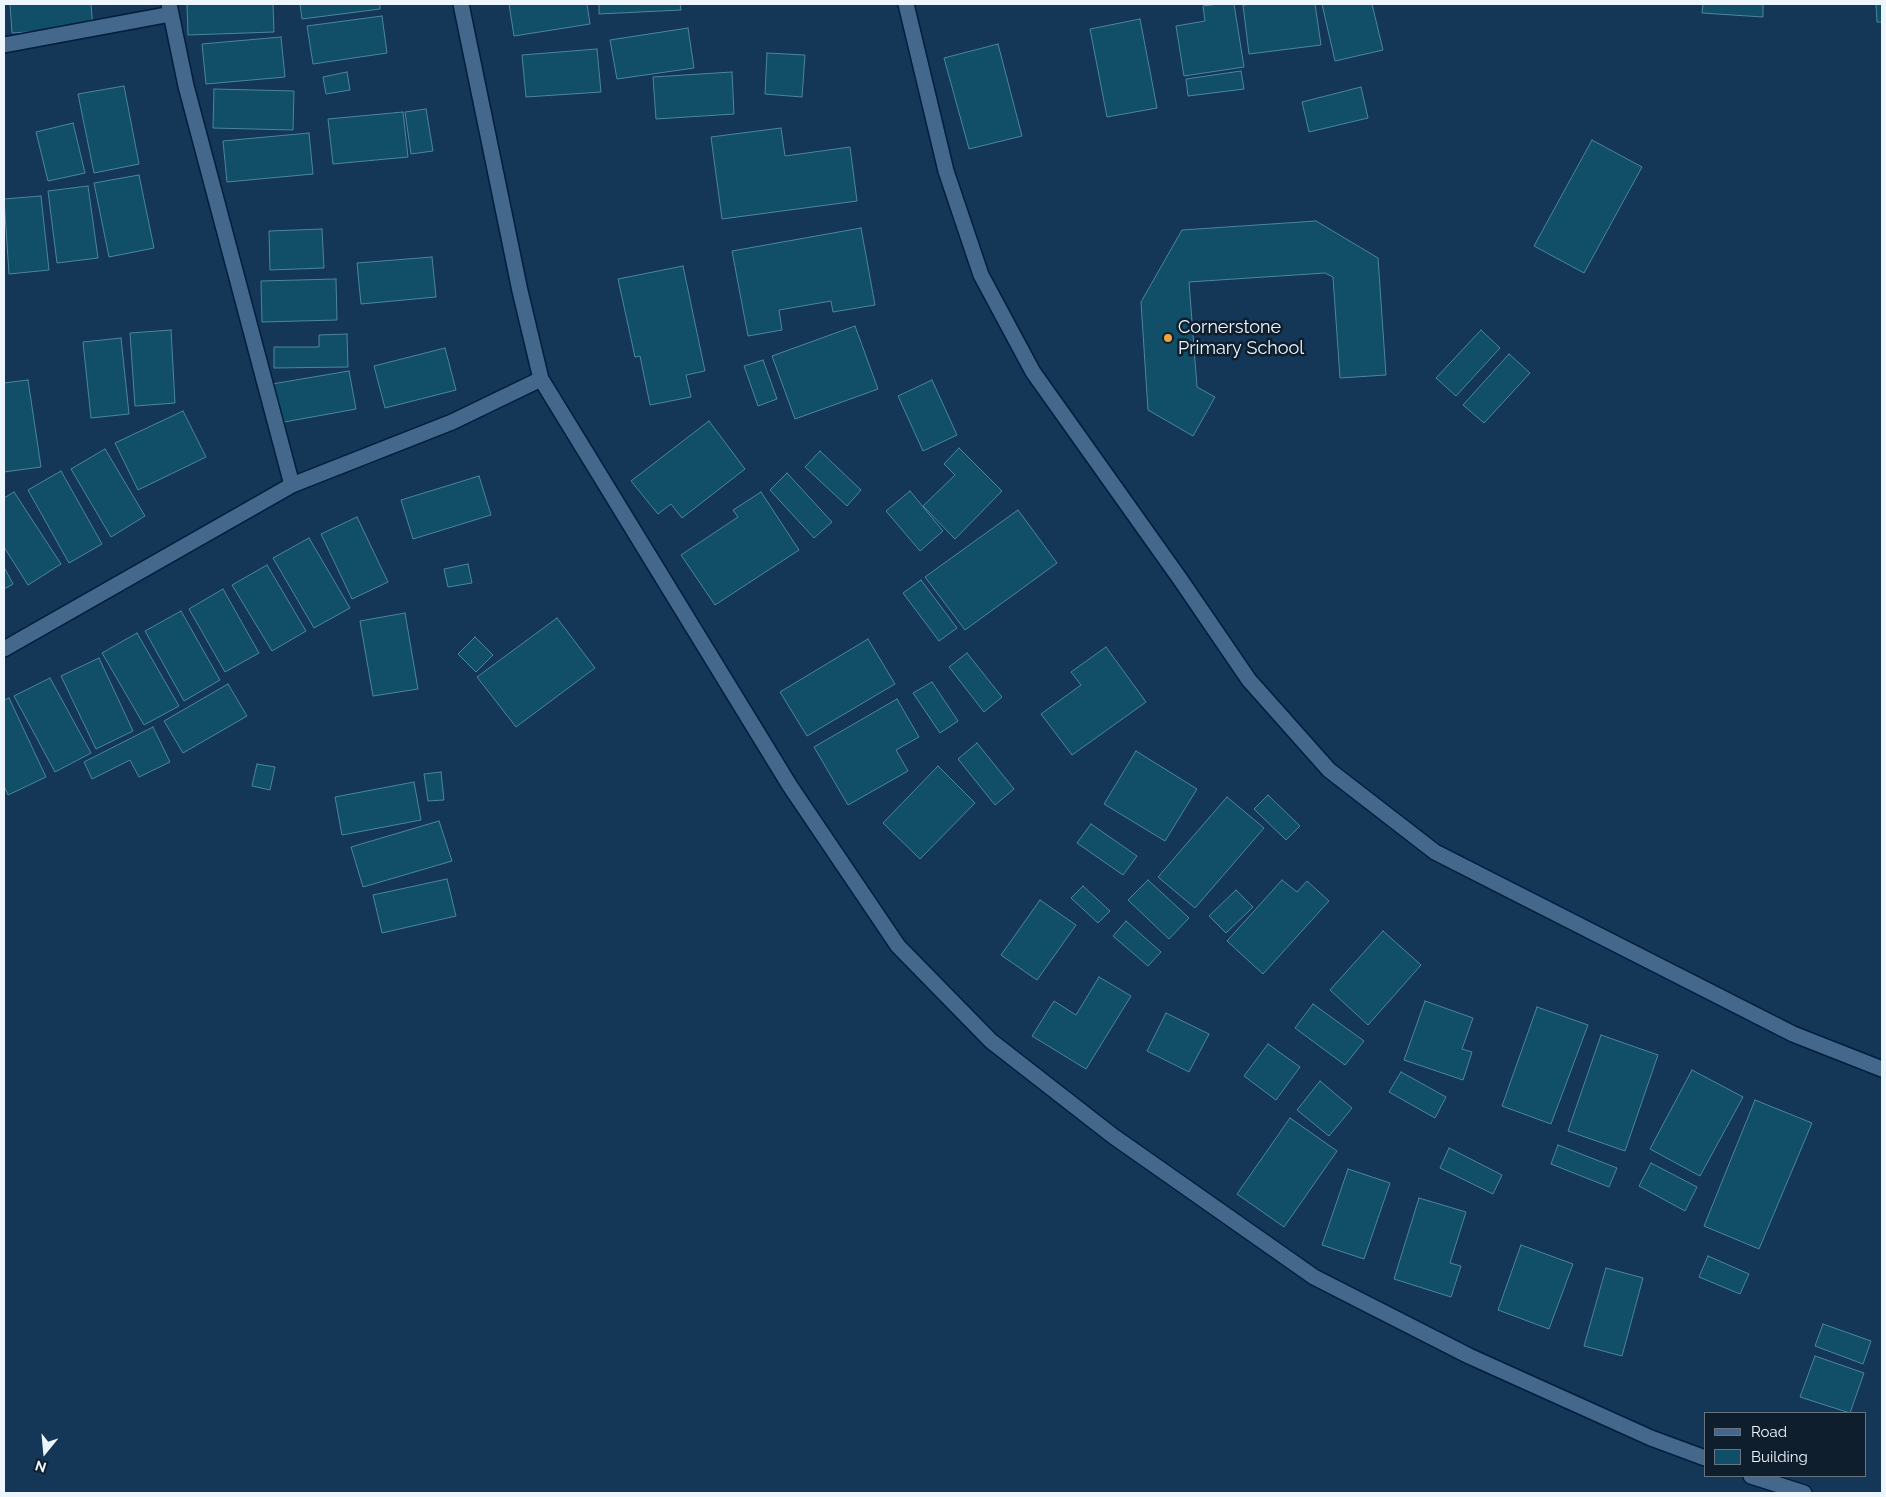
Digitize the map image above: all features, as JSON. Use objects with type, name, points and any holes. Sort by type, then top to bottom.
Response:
[{"type":"street","points":[[461,4],[520,291],[541,379],[790,786],[898,946],[991,1041],[1113,1136],[1314,1277],[1469,1356],[1651,1438],[1704,1458]]},
{"type":"street","points":[[910,4],[946,171],[981,275],[1033,372],[1249,680],[1330,770],[1434,852],[1793,1034],[1882,1069]]},
{"type":"street","points":[[4,45],[170,9],[186,86],[292,485]]},
{"type":"street","points":[[4,649],[292,485],[452,422],[541,379]]},
{"type":"street","points":[[1754,1477],[1804,1493]]},
{"type":"building","points":[[10,4],[91,4],[93,28],[12,33]]},
{"type":"building","points":[[187,4],[273,4],[274,32],[188,35]]},
{"type":"building","points":[[300,4],[380,4],[380,9],[302,19]]},
{"type":"building","points":[[509,4],[587,4],[590,24],[514,36]]},
{"type":"building","points":[[599,4],[680,4],[681,10],[599,14]]},
{"type":"building","points":[[1234,4],[1244,67],[1184,76],[1176,26],[1205,21],[1203,6]]},
{"type":"building","points":[[1315,4],[1321,45],[1249,54],[1243,5]]},
{"type":"building","points":[[1322,4],[1372,4],[1383,50],[1335,61]]},
{"type":"building","points":[[1703,4],[1763,4],[1763,17],[1702,13]]},
{"type":"building","points":[[1876,4],[1882,4],[1882,22],[1877,22]]},
{"type":"building","points":[[382,16],[387,53],[313,64],[307,26]]},
{"type":"building","points":[[1140,19],[1157,108],[1107,117],[1090,29]]},
{"type":"building","points":[[688,28],[694,68],[617,79],[610,40]]},
{"type":"building","points":[[281,37],[285,77],[206,84],[202,44]]},
{"type":"building","points":[[998,44],[1022,136],[969,149],[944,58]]},
{"type":"building","points":[[597,49],[601,92],[526,97],[522,55]]},
{"type":"building","points":[[767,53],[805,55],[802,97],[765,94]]},
{"type":"building","points":[[1241,71],[1244,89],[1188,96],[1186,79]]},
{"type":"building","points":[[347,72],[350,90],[326,94],[323,77]]},
{"type":"building","points":[[732,72],[734,114],[656,119],[653,77]]},
{"type":"building","points":[[124,86],[139,164],[94,173],[78,94]]},
{"type":"building","points":[[1361,87],[1368,118],[1309,132],[1302,102]]},
{"type":"building","points":[[214,89],[294,91],[293,130],[213,128]]},
{"type":"building","points":[[426,109],[433,151],[411,154],[405,112]]},
{"type":"building","points":[[403,112],[408,157],[333,164],[328,119]]},
{"type":"building","points":[[73,123],[85,173],[48,181],[36,132]]},
{"type":"building","points":[[781,128],[785,156],[850,147],[857,201],[722,219],[711,137]]},
{"type":"building","points":[[309,133],[313,174],[227,182],[223,141]]},
{"type":"building","points":[[1592,140],[1642,167],[1584,273],[1534,246]]},
{"type":"building","points":[[139,175],[154,248],[109,257],[94,183]]},
{"type":"building","points":[[88,186],[98,258],[57,263],[48,191]]},
{"type":"building","points":[[41,196],[49,270],[9,274],[4,199]]},
{"type":"building","name":"Cornerstone Primary School","points":[[1316,221],[1378,258],[1386,375],[1340,378],[1333,277],[1325,273],[1189,282],[1197,387],[1215,397],[1193,436],[1148,410],[1141,302],[1182,230]]},
{"type":"building","points":[[861,228],[875,305],[833,312],[831,301],[779,310],[782,330],[748,336],[732,251]]},
{"type":"building","points":[[322,229],[324,268],[270,270],[269,231]]},
{"type":"building","points":[[432,257],[436,297],[361,304],[357,263]]},
{"type":"building","points":[[683,266],[705,371],[686,375],[691,397],[650,405],[640,356],[635,357],[618,279]]},
{"type":"building","points":[[336,279],[337,320],[262,322],[261,281]]},
{"type":"building","points":[[855,326],[878,389],[795,419],[772,356]]},
{"type":"building","points":[[171,330],[175,403],[135,406],[130,333]]},
{"type":"building","points":[[1481,330],[1500,348],[1456,396],[1436,378]]},
{"type":"building","points":[[347,334],[348,367],[274,368],[274,347],[319,347],[319,335]]},
{"type":"building","points":[[121,338],[129,414],[91,418],[83,342]]},
{"type":"building","points":[[445,348],[456,390],[385,408],[374,366]]},
{"type":"building","points":[[1509,354],[1530,373],[1484,423],[1463,405]]},
{"type":"building","points":[[763,360],[777,399],[758,406],[744,366]]},
{"type":"building","points":[[349,371],[356,409],[279,423],[272,384]]},
{"type":"building","points":[[28,380],[41,467],[4,472],[4,383]]},
{"type":"building","points":[[932,380],[957,435],[923,451],[898,396]]},
{"type":"building","points":[[183,411],[206,457],[138,490],[115,443]]},
{"type":"building","points":[[709,421],[745,469],[682,518],[671,504],[658,514],[631,481]]},
{"type":"building","points":[[959,448],[1002,491],[955,539],[923,506],[955,475],[944,464]]},
{"type":"building","points":[[105,449],[145,516],[111,537],[71,469]]},
{"type":"building","points":[[820,451],[861,490],[847,506],[805,467]]},
{"type":"building","points":[[61,471],[102,544],[69,563],[28,490]]},
{"type":"building","points":[[787,473],[832,522],[814,538],[770,490]]},
{"type":"building","points":[[479,476],[491,515],[413,539],[401,500]]},
{"type":"building","points":[[910,491],[943,531],[920,551],[886,511]]},
{"type":"building","points":[[14,492],[61,564],[28,585],[4,547],[4,498]]},
{"type":"building","points":[[761,492],[799,550],[715,605],[681,555],[738,517],[733,510]]},
{"type":"building","points":[[1018,510],[1057,563],[965,630],[925,577]]},
{"type":"building","points":[[357,517],[388,582],[352,599],[321,534]]},
{"type":"building","points":[[309,538],[350,608],[314,628],[273,558]]},
{"type":"building","points":[[468,564],[472,583],[448,587],[444,569]]},
{"type":"building","points":[[267,565],[306,631],[272,651],[232,585]]},
{"type":"building","points":[[4,567],[13,584],[4,589]]},
{"type":"building","points":[[921,580],[957,628],[939,641],[903,593]]},
{"type":"building","points":[[223,589],[259,653],[225,672],[189,609]]},
{"type":"building","points":[[181,611],[220,680],[184,701],[145,631]]},
{"type":"building","points":[[405,613],[418,689],[373,696],[360,621]]},
{"type":"building","points":[[557,618],[595,668],[516,727],[477,677]]},
{"type":"building","points":[[137,633],[179,706],[144,725],[102,653]]},
{"type":"building","points":[[475,637],[493,655],[476,672],[458,654]]},
{"type":"building","points":[[868,639],[895,684],[807,736],[780,692]]},
{"type":"building","points":[[1106,647],[1146,702],[1072,755],[1041,714],[1081,685],[1071,672]]},
{"type":"building","points":[[967,653],[1002,697],[984,712],[949,667]]},
{"type":"building","points":[[99,658],[133,731],[96,749],[61,676]]},
{"type":"building","points":[[50,678],[91,753],[55,772],[14,696]]},
{"type":"building","points":[[932,682],[958,721],[940,733],[913,693]]},
{"type":"building","points":[[228,684],[247,716],[183,753],[164,721]]},
{"type":"building","points":[[9,698],[46,777],[8,795],[4,786],[4,700]]},
{"type":"building","points":[[897,699],[919,737],[896,750],[908,771],[848,805],[814,747]]},
{"type":"building","points":[[153,727],[170,762],[139,777],[130,760],[92,779],[84,762]]},
{"type":"building","points":[[977,743],[1014,789],[995,805],[958,759]]},
{"type":"building","points":[[1136,751],[1197,789],[1165,841],[1104,804]]},
{"type":"building","points":[[257,764],[275,767],[270,790],[252,786]]},
{"type":"building","points":[[938,766],[975,803],[920,859],[883,823]]},
{"type":"building","points":[[441,772],[444,800],[428,801],[424,774]]},
{"type":"building","points":[[414,782],[421,820],[342,835],[335,797]]},
{"type":"building","points":[[1268,795],[1300,826],[1286,840],[1254,809]]},
{"type":"building","points":[[1227,797],[1264,828],[1195,908],[1158,877]]},
{"type":"building","points":[[439,821],[452,861],[363,887],[351,847]]},
{"type":"building","points":[[1091,824],[1137,856],[1123,875],[1077,843]]},
{"type":"building","points":[[447,879],[456,916],[382,933],[373,895]]},
{"type":"building","points":[[1148,880],[1189,918],[1169,939],[1128,900]]},
{"type":"building","points":[[1282,880],[1297,892],[1307,881],[1329,901],[1263,974],[1227,941]]},
{"type":"building","points":[[1083,886],[1110,911],[1098,923],[1071,898]]},
{"type":"building","points":[[1236,890],[1253,907],[1226,933],[1209,916]]},
{"type":"building","points":[[1040,900],[1076,925],[1037,980],[1001,955]]},
{"type":"building","points":[[1126,921],[1161,952],[1148,966],[1113,936]]},
{"type":"building","points":[[1383,931],[1421,965],[1368,1025],[1330,990]]},
{"type":"building","points":[[1099,977],[1131,996],[1086,1069],[1032,1036],[1054,1001],[1076,1015]]},
{"type":"building","points":[[1425,1001],[1473,1018],[1462,1049],[1472,1052],[1463,1080],[1404,1060]]},
{"type":"building","points":[[1313,1004],[1364,1041],[1345,1065],[1295,1028]]},
{"type":"building","points":[[1537,1007],[1588,1025],[1551,1124],[1502,1106]]},
{"type":"building","points":[[1166,1013],[1209,1034],[1189,1072],[1147,1051]]},
{"type":"building","points":[[1601,1035],[1658,1055],[1625,1151],[1568,1131]]},
{"type":"building","points":[[1268,1044],[1300,1067],[1276,1100],[1244,1076]]},
{"type":"building","points":[[1692,1070],[1743,1097],[1700,1176],[1650,1149]]},
{"type":"building","points":[[1401,1072],[1446,1097],[1435,1118],[1389,1092]]},
{"type":"building","points":[[1320,1081],[1352,1108],[1329,1136],[1297,1110]]},
{"type":"building","points":[[1755,1100],[1812,1123],[1759,1249],[1704,1226]]},
{"type":"building","points":[[1290,1118],[1337,1151],[1284,1227],[1237,1194]]},
{"type":"building","points":[[1558,1145],[1617,1168],[1609,1187],[1551,1164]]},
{"type":"building","points":[[1449,1148],[1502,1175],[1493,1194],[1440,1168]]},
{"type":"building","points":[[1651,1163],[1697,1187],[1685,1211],[1639,1186]]},
{"type":"building","points":[[1348,1169],[1390,1183],[1364,1259],[1322,1245]]},
{"type":"building","points":[[1419,1198],[1466,1212],[1450,1263],[1461,1266],[1451,1297],[1394,1279]]},
{"type":"building","points":[[1521,1245],[1573,1264],[1549,1329],[1498,1310]]},
{"type":"building","points":[[1708,1256],[1749,1274],[1740,1294],[1699,1277]]},
{"type":"building","points":[[1606,1268],[1643,1278],[1622,1356],[1584,1346]]},
{"type":"building","points":[[1823,1324],[1871,1341],[1863,1364],[1815,1346]]},
{"type":"building","points":[[1815,1356],[1864,1373],[1850,1412],[1800,1397]]},
{"type":"place","name":"Cornerstone Primary School","points":[[1168,338]]}]
